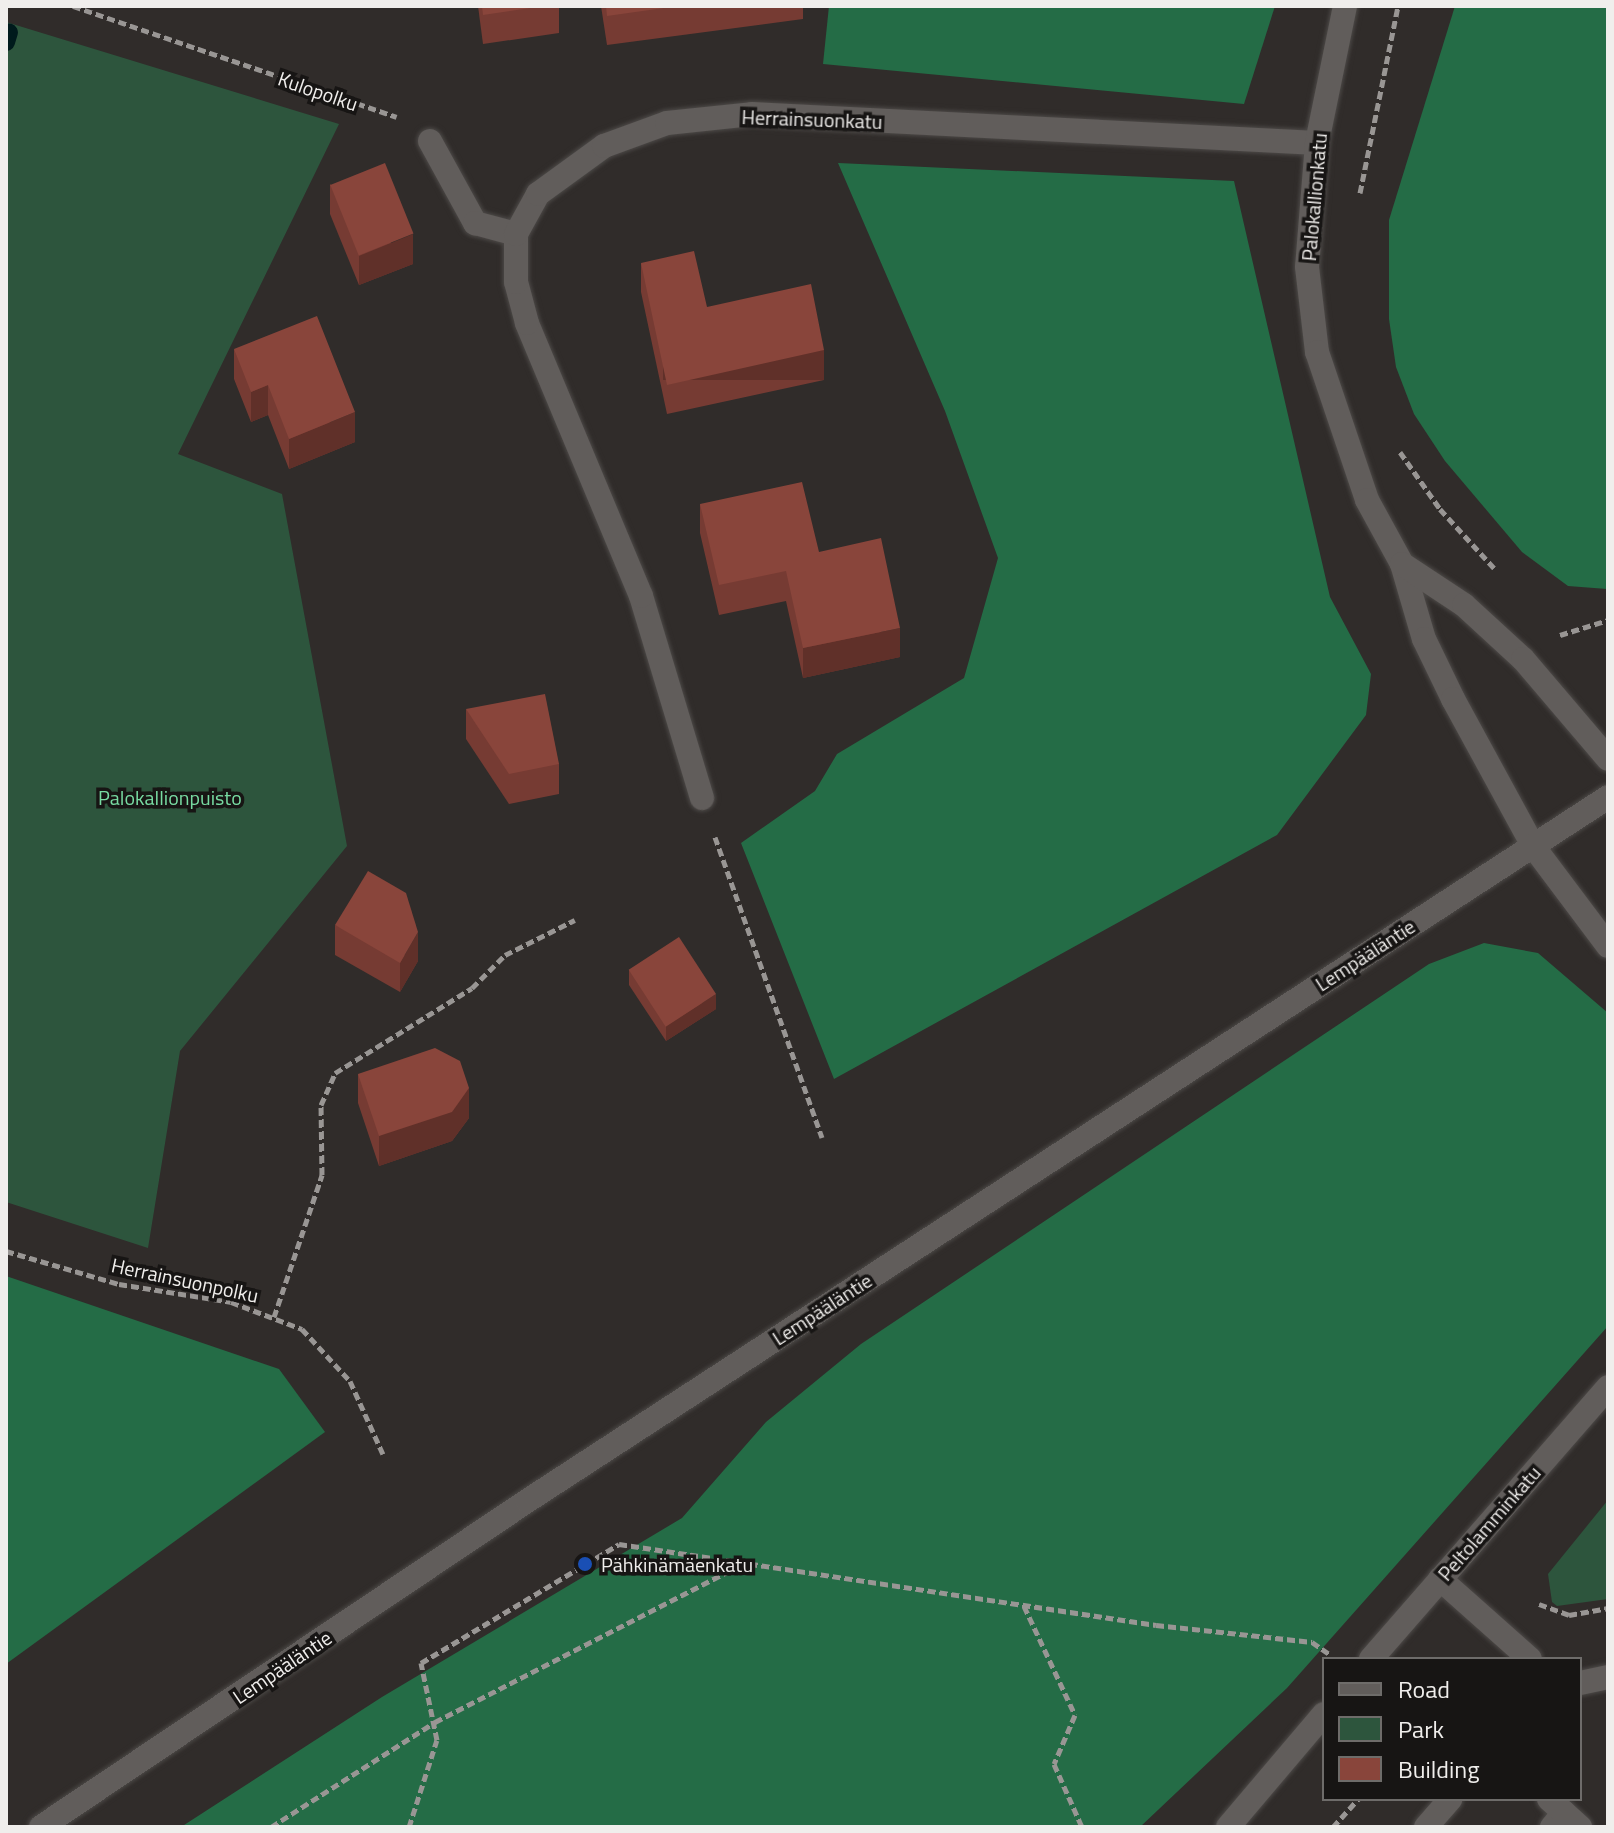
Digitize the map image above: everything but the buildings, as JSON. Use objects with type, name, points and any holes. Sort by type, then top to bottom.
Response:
[{"type":"street","name":"Palokallionkatu","points":[[1345,6],[1317,143],[1307,267],[1317,352],[1367,500],[1402,564],[1424,639],[1533,846]]},
{"type":"street","name":"Herrainsuonkatu","points":[[702,798],[641,596],[527,323],[516,282],[516,234],[538,194],[568,167],[604,146],[667,123],[752,114],[1317,143]]},
{"type":"street","points":[[430,141],[475,223],[516,234]]},
{"type":"street","name":"Palokallionkatu","points":[[1402,564],[1464,605],[1523,659],[1608,759]]},
{"type":"street","name":"Lempääläntie","points":[[41,1827],[527,1501],[1608,797]]},
{"type":"street","points":[[1533,846],[1608,946]]},
{"type":"street","name":"Peltolamminkatu","points":[[1373,1657],[1608,1387]]},
{"type":"street","points":[[1440,1579],[1528,1657]]},
{"type":"street","points":[[1582,1683],[1608,1677]]},
{"type":"street","points":[[1228,1827],[1322,1716]]},
{"type":"street","points":[[1426,1827],[1448,1801]]},
{"type":"path","name":"Kulopolku","points":[[73,6],[397,117],[430,141]]},
{"type":"path","points":[[1356,209],[1398,6]]},
{"type":"path","points":[[1398,449],[1440,509],[1506,580]]},
{"type":"path","points":[[1550,625],[1562,637],[1608,620]]},
{"type":"path","points":[[702,798],[822,1138]]},
{"type":"path","points":[[274,1317],[322,1175],[321,1105],[335,1073],[472,988],[505,955],[575,920]]},
{"type":"path","name":"Herrainsuonpolku","points":[[6,1251],[119,1284],[231,1302],[302,1329],[350,1381],[383,1454]]},
{"type":"path","points":[[409,1827],[437,1740],[421,1663],[619,1544],[1024,1605],[1312,1642],[1333,1657]]},
{"type":"path","points":[[271,1827],[435,1722],[746,1563]]},
{"type":"path","points":[[1024,1605],[1075,1715],[1054,1764],[1082,1827]]},
{"type":"path","points":[[1333,1827],[1356,1801]]},
{"type":"green space","points":[[829,6],[1275,6],[1244,104],[823,64]]},
{"type":"green space","points":[[1455,6],[1608,6],[1607,589],[1568,586],[1522,552],[1445,461],[1414,414],[1396,367],[1389,319],[1389,220]]},
{"type":"green space","name":"Palokallionpuisto","points":[[6,22],[339,124],[178,454],[282,494],[347,846],[180,1051],[148,1248],[6,1202]]},
{"type":"green space","points":[[838,163],[1234,181],[1330,597],[1371,674],[1366,715],[1277,835],[834,1079],[741,843],[815,791],[837,754],[964,678],[998,558],[945,411]]},
{"type":"green space","points":[[1484,943],[1538,953],[1608,1013],[1608,1326],[1287,1688],[1140,1827],[181,1827],[382,1697],[682,1518],[766,1422],[861,1344],[1429,964]]},
{"type":"green space","points":[[6,1276],[279,1369],[325,1432],[6,1664]]},
{"type":"green space","points":[[1608,1500],[1608,1599],[1557,1606],[1552,1602],[1548,1574]]},
{"type":"waterway","points":[[6,42],[9,32]]},
{"type":"place","name":"Pähkinämäenkatu","points":[[585,1564]]}]
